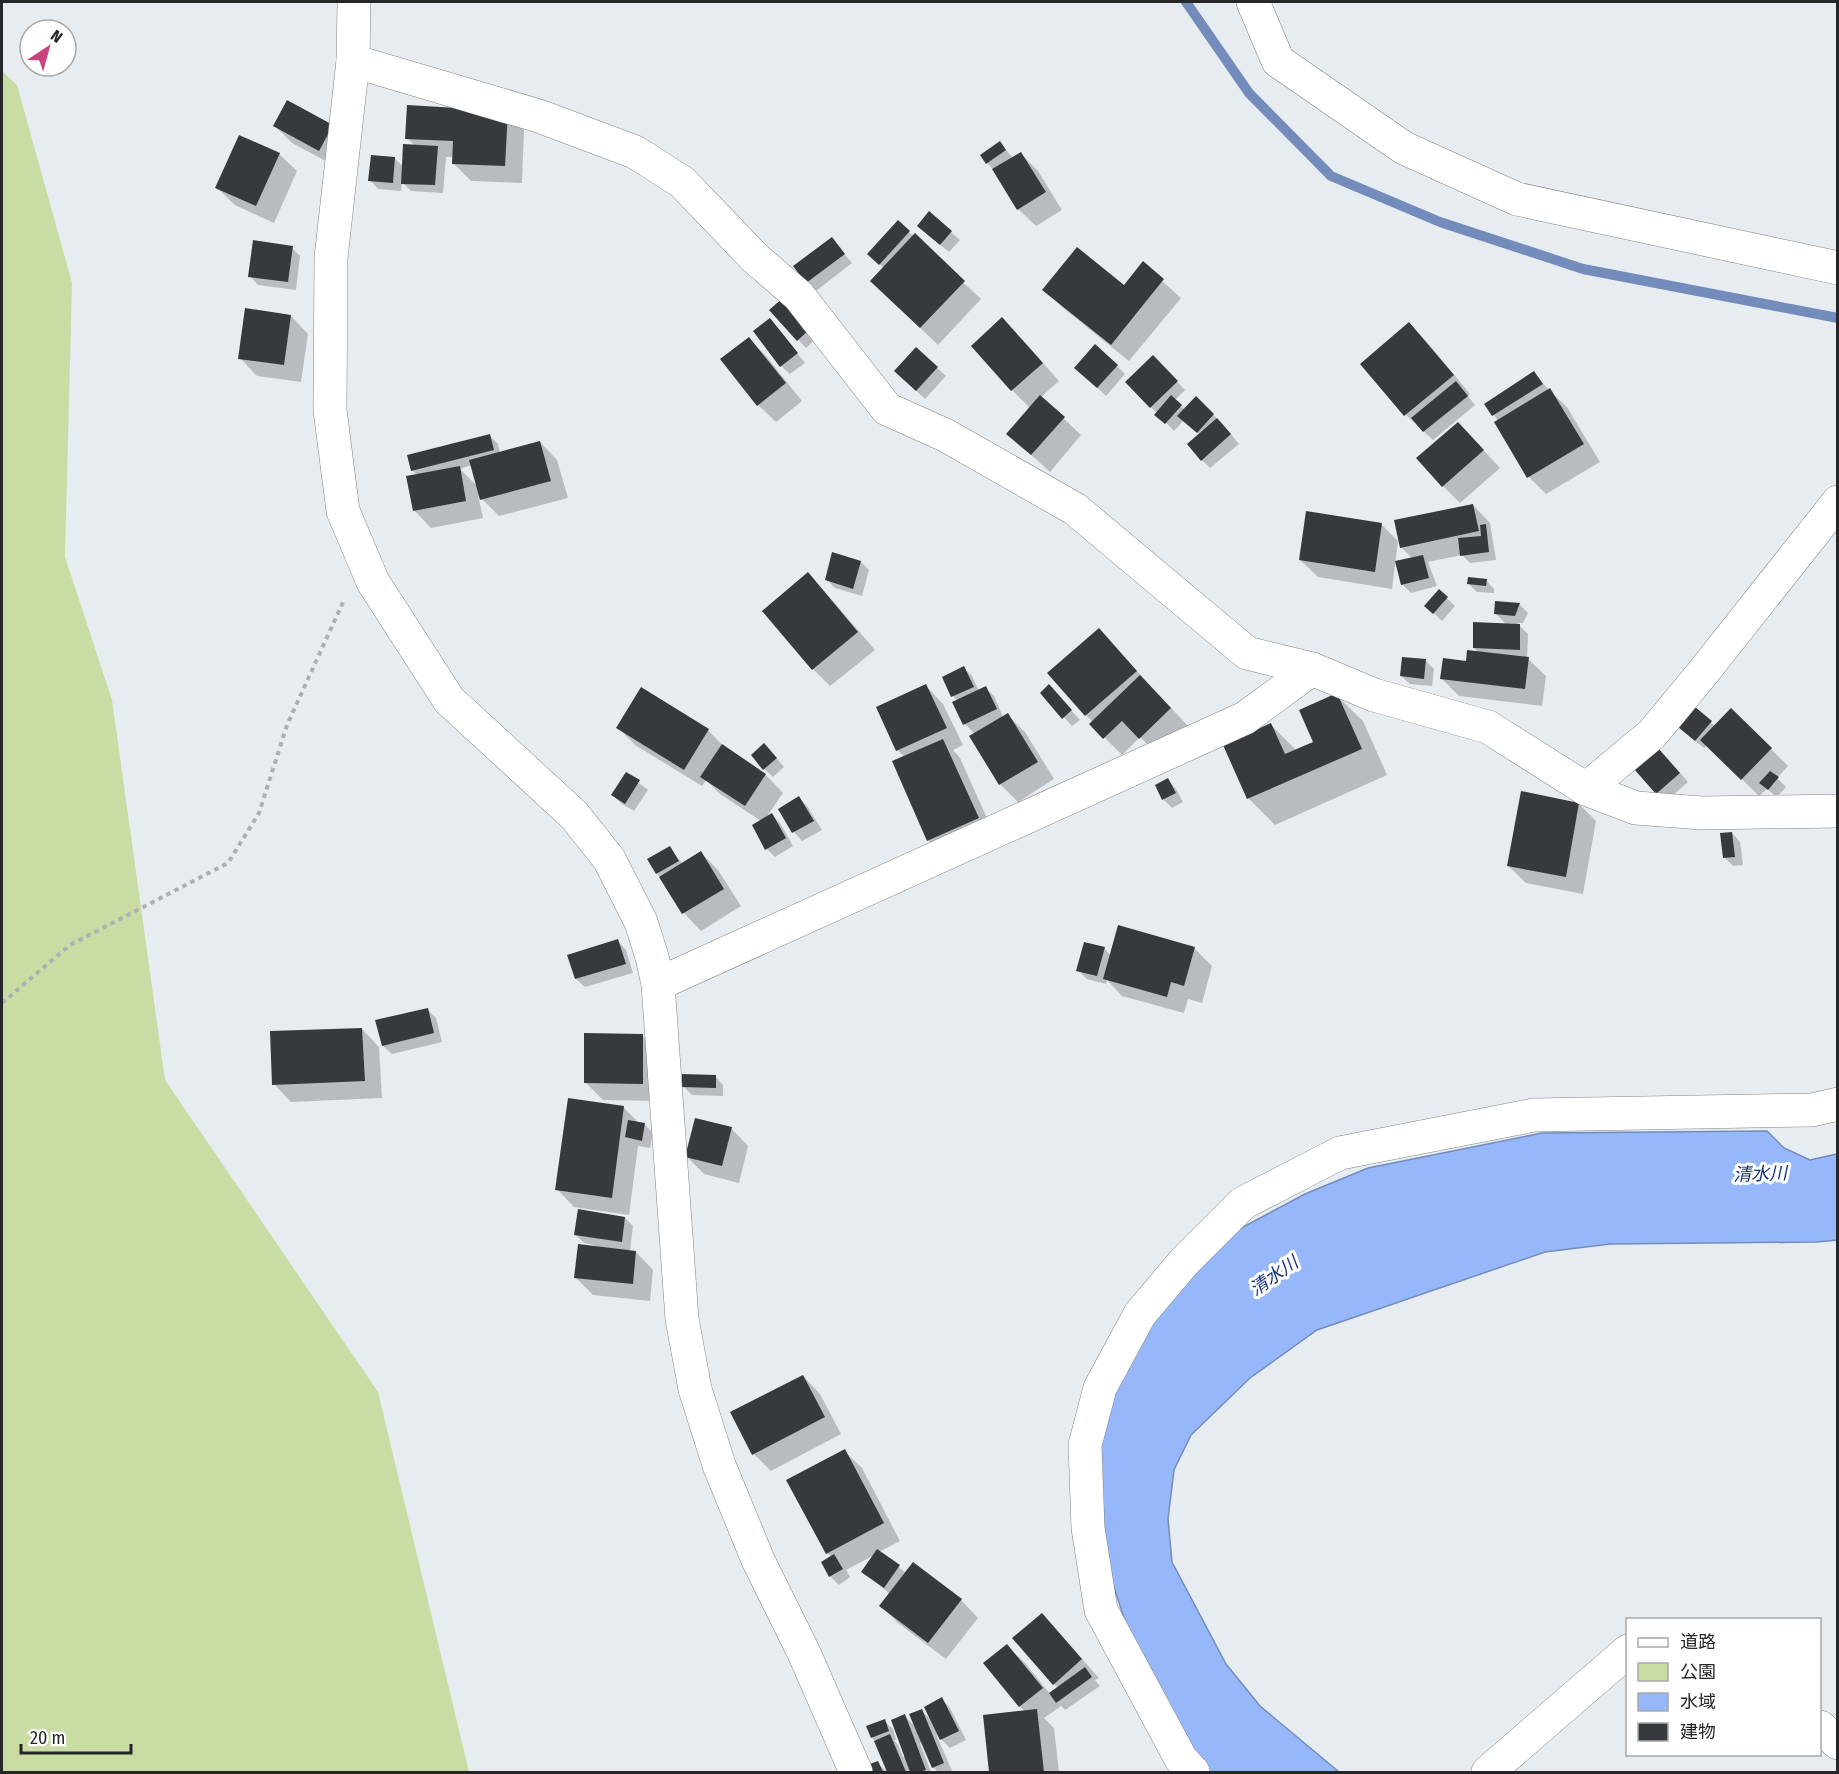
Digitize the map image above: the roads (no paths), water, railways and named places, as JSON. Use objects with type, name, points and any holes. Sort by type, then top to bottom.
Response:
[{"type":"street","points":[[354,2],[353,61],[331,258],[330,410],[343,511],[373,582],[449,700],[574,815],[609,859],[641,922],[658,984],[682,1319],[695,1389],[718,1465],[758,1560],[804,1653],[855,1773]]},
{"type":"street","points":[[1253,2],[1278,61],[1404,148],[1517,199],[1838,268]]},
{"type":"street","points":[[353,61],[539,116],[635,152],[682,182],[755,258],[799,296],[887,409],[945,435],[1075,509],[1248,653],[1312,669],[1374,695],[1488,727],[1586,789],[1636,808],[1702,813],[1838,811]]},
{"type":"street","points":[[1586,789],[1652,734],[1838,502]]},
{"type":"street","points":[[658,984],[1245,718],[1312,669]]},
{"type":"street","points":[[1193,1773],[1181,1759],[1101,1610],[1088,1528],[1085,1445],[1100,1388],[1140,1314],[1184,1262],[1243,1203],[1340,1153],[1534,1115],[1812,1110],[1838,1104]]},
{"type":"street","points":[[1488,1773],[1626,1653]]},
{"type":"street","points":[[1821,1728],[1838,1743]]},
{"type":"water","name":"清水川","points":[[1767,1131],[1784,1148],[1810,1160],[1837,1154],[1837,1240],[1610,1244],[1545,1252],[1317,1330],[1250,1378],[1191,1435],[1174,1470],[1168,1519],[1172,1562],[1226,1664],[1260,1706],[1339,1772],[1209,1772],[1167,1717],[1133,1646],[1105,1559],[1095,1490],[1104,1424],[1130,1355],[1174,1288],[1230,1234],[1305,1194],[1368,1168],[1542,1133]]},
{"type":"waterway","points":[[1186,2],[1249,93],[1331,176],[1440,222],[1583,269],[1838,318]]}]
